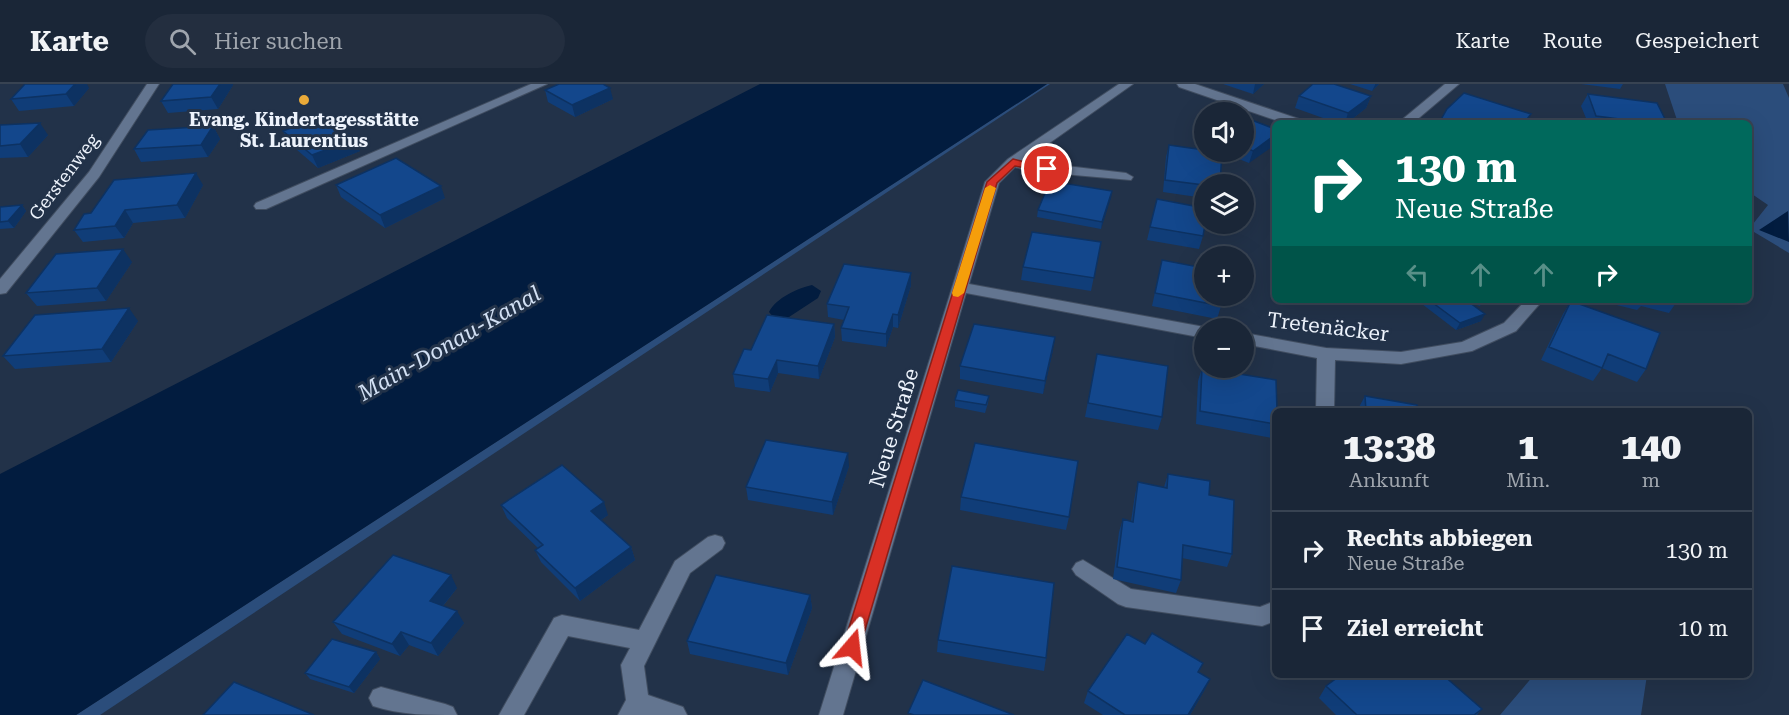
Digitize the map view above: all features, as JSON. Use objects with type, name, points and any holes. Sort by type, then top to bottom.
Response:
[{"type":"street","name":"Gerstenweg","points":[[0,289],[94,174],[153,84]]},
{"type":"street","points":[[261,206],[541,84]]},
{"type":"street","name":"Neue Straße","points":[[831,715],[992,182],[1013,162],[1127,84]]},
{"type":"street","points":[[1183,84],[1288,120]]},
{"type":"street","points":[[1409,120],[1454,84]]},
{"type":"street","points":[[1013,162],[1028,167],[1126,177]]},
{"type":"street","points":[[960,287],[1194,330]]},
{"type":"street","name":"Tretenäcker","points":[[1254,341],[1326,354],[1401,358],[1466,347],[1510,327],[1532,303]]},
{"type":"street","points":[[1325,408],[1326,354]]},
{"type":"street","points":[[675,715],[634,709],[632,665],[682,567],[715,543]]},
{"type":"street","points":[[1083,569],[1126,598],[1262,617],[1272,612]]},
{"type":"street","points":[[512,715],[562,625],[645,641]]},
{"type":"street","points":[[381,698],[445,715]]},
{"type":"shaded area","points":[[1050,84],[100,715],[76,715]]},
{"type":"shaded area","points":[[1665,84],[1783,84],[1789,98],[1789,253],[1752,231],[1752,225],[1768,205],[1752,194],[1752,120],[1677,120]]},
{"type":"shaded area","points":[[1531,678],[1647,678],[1641,715],[1500,715]]},
{"type":"water","name":"Main-Donau-Kanal","points":[[760,84],[1047,84],[76,715],[0,715],[0,474]]},
{"type":"water","points":[[1788,211],[1789,242],[1759,230]]},
{"type":"water","points":[[812,285],[821,291],[818,298],[789,317],[774,318],[769,312],[788,294]]},
{"type":"building","points":[[25,84],[75,84],[66,94],[11,99]]},
{"type":"building","points":[[173,84],[220,84],[211,97],[161,101]]},
{"type":"building","points":[[559,84],[603,84],[610,88],[572,105],[545,90]]},
{"type":"building","points":[[1313,84],[1334,84],[1371,96],[1348,113],[1299,96]]},
{"type":"building","points":[[1464,93],[1531,114],[1526,120],[1441,120],[1447,109]]},
{"type":"building","points":[[1588,94],[1657,103],[1666,120],[1627,120],[1596,116]]},
{"type":"building","points":[[325,115],[355,139],[312,155],[283,131]]},
{"type":"building","points":[[1254,121],[1272,128],[1272,137],[1254,150]]},
{"type":"building","points":[[40,123],[20,144],[0,146],[0,125]]},
{"type":"building","points":[[213,126],[201,145],[134,149],[148,130]]},
{"type":"building","points":[[1169,145],[1194,149],[1194,162],[1221,162],[1221,174],[1194,174],[1194,184],[1165,180]]},
{"type":"building","points":[[396,158],[441,186],[380,215],[336,185]]},
{"type":"building","points":[[196,173],[177,205],[125,210],[115,226],[74,230],[84,214],[91,213],[114,180]]},
{"type":"building","points":[[1050,181],[1112,191],[1102,222],[1038,210]]},
{"type":"building","points":[[1157,199],[1194,206],[1194,234],[1203,234],[1203,236],[1150,227]]},
{"type":"building","points":[[22,205],[8,221],[0,222],[0,207]]},
{"type":"building","points":[[1032,232],[1101,242],[1094,278],[1023,267]]},
{"type":"building","points":[[123,249],[97,288],[26,293],[56,254]]},
{"type":"building","points":[[1162,260],[1194,266],[1194,301],[1155,293]]},
{"type":"building","points":[[844,264],[911,273],[898,315],[893,314],[886,334],[841,328],[849,307],[827,304]]},
{"type":"building","points":[[1433,303],[1470,303],[1485,314],[1460,323]]},
{"type":"building","points":[[1570,303],[1577,303],[1660,333],[1646,369],[1608,354],[1602,368],[1549,347]]},
{"type":"building","points":[[129,308],[102,349],[3,356],[35,315]]},
{"type":"building","points":[[767,315],[834,324],[818,366],[777,360],[768,379],[733,374],[744,349],[751,350]]},
{"type":"building","points":[[974,324],[1055,337],[1045,381],[960,366]]},
{"type":"building","points":[[1097,354],[1168,366],[1162,417],[1088,403]]},
{"type":"building","points":[[1254,376],[1276,380],[1277,408],[1272,408],[1272,423],[1200,411],[1202,378]]},
{"type":"building","points":[[958,390],[989,396],[986,405],[955,400]]},
{"type":"building","points":[[1365,396],[1417,405],[1418,408],[1366,408]]},
{"type":"building","points":[[766,440],[848,453],[832,502],[746,487]]},
{"type":"building","points":[[975,443],[1078,461],[1069,517],[961,497]]},
{"type":"building","points":[[562,465],[604,502],[591,511],[631,547],[575,588],[535,550],[543,545],[501,505]]},
{"type":"building","points":[[1168,474],[1210,481],[1209,495],[1234,500],[1232,554],[1183,545],[1181,580],[1117,567],[1123,519],[1133,522],[1138,482],[1167,488]]},
{"type":"building","points":[[393,555],[451,575],[430,601],[457,611],[431,643],[401,632],[392,644],[333,622]]},
{"type":"building","points":[[952,566],[1054,583],[1046,658],[938,640]]},
{"type":"building","points":[[716,575],[810,595],[786,663],[687,641]]},
{"type":"building","points":[[1152,633],[1203,663],[1198,672],[1210,679],[1188,715],[1125,715],[1088,691],[1127,634],[1145,644]]},
{"type":"building","points":[[332,639],[376,652],[349,687],[305,673]]},
{"type":"building","points":[[1337,678],[1446,678],[1482,709],[1474,715],[1357,715],[1326,686]]},
{"type":"building","points":[[923,680],[1014,715],[914,715],[908,713]]},
{"type":"building","points":[[234,682],[314,715],[203,715]]},
{"type":"slow traffic","points":[[958,293],[990,188]]},
{"type":"place","name":"Evang. Kindertagesstätte St. Laurentius","points":[[304,100]]},
{"type":"route","points":[[852,647],[992,182],[1013,162],[1028,167],[1047,169]]}]
